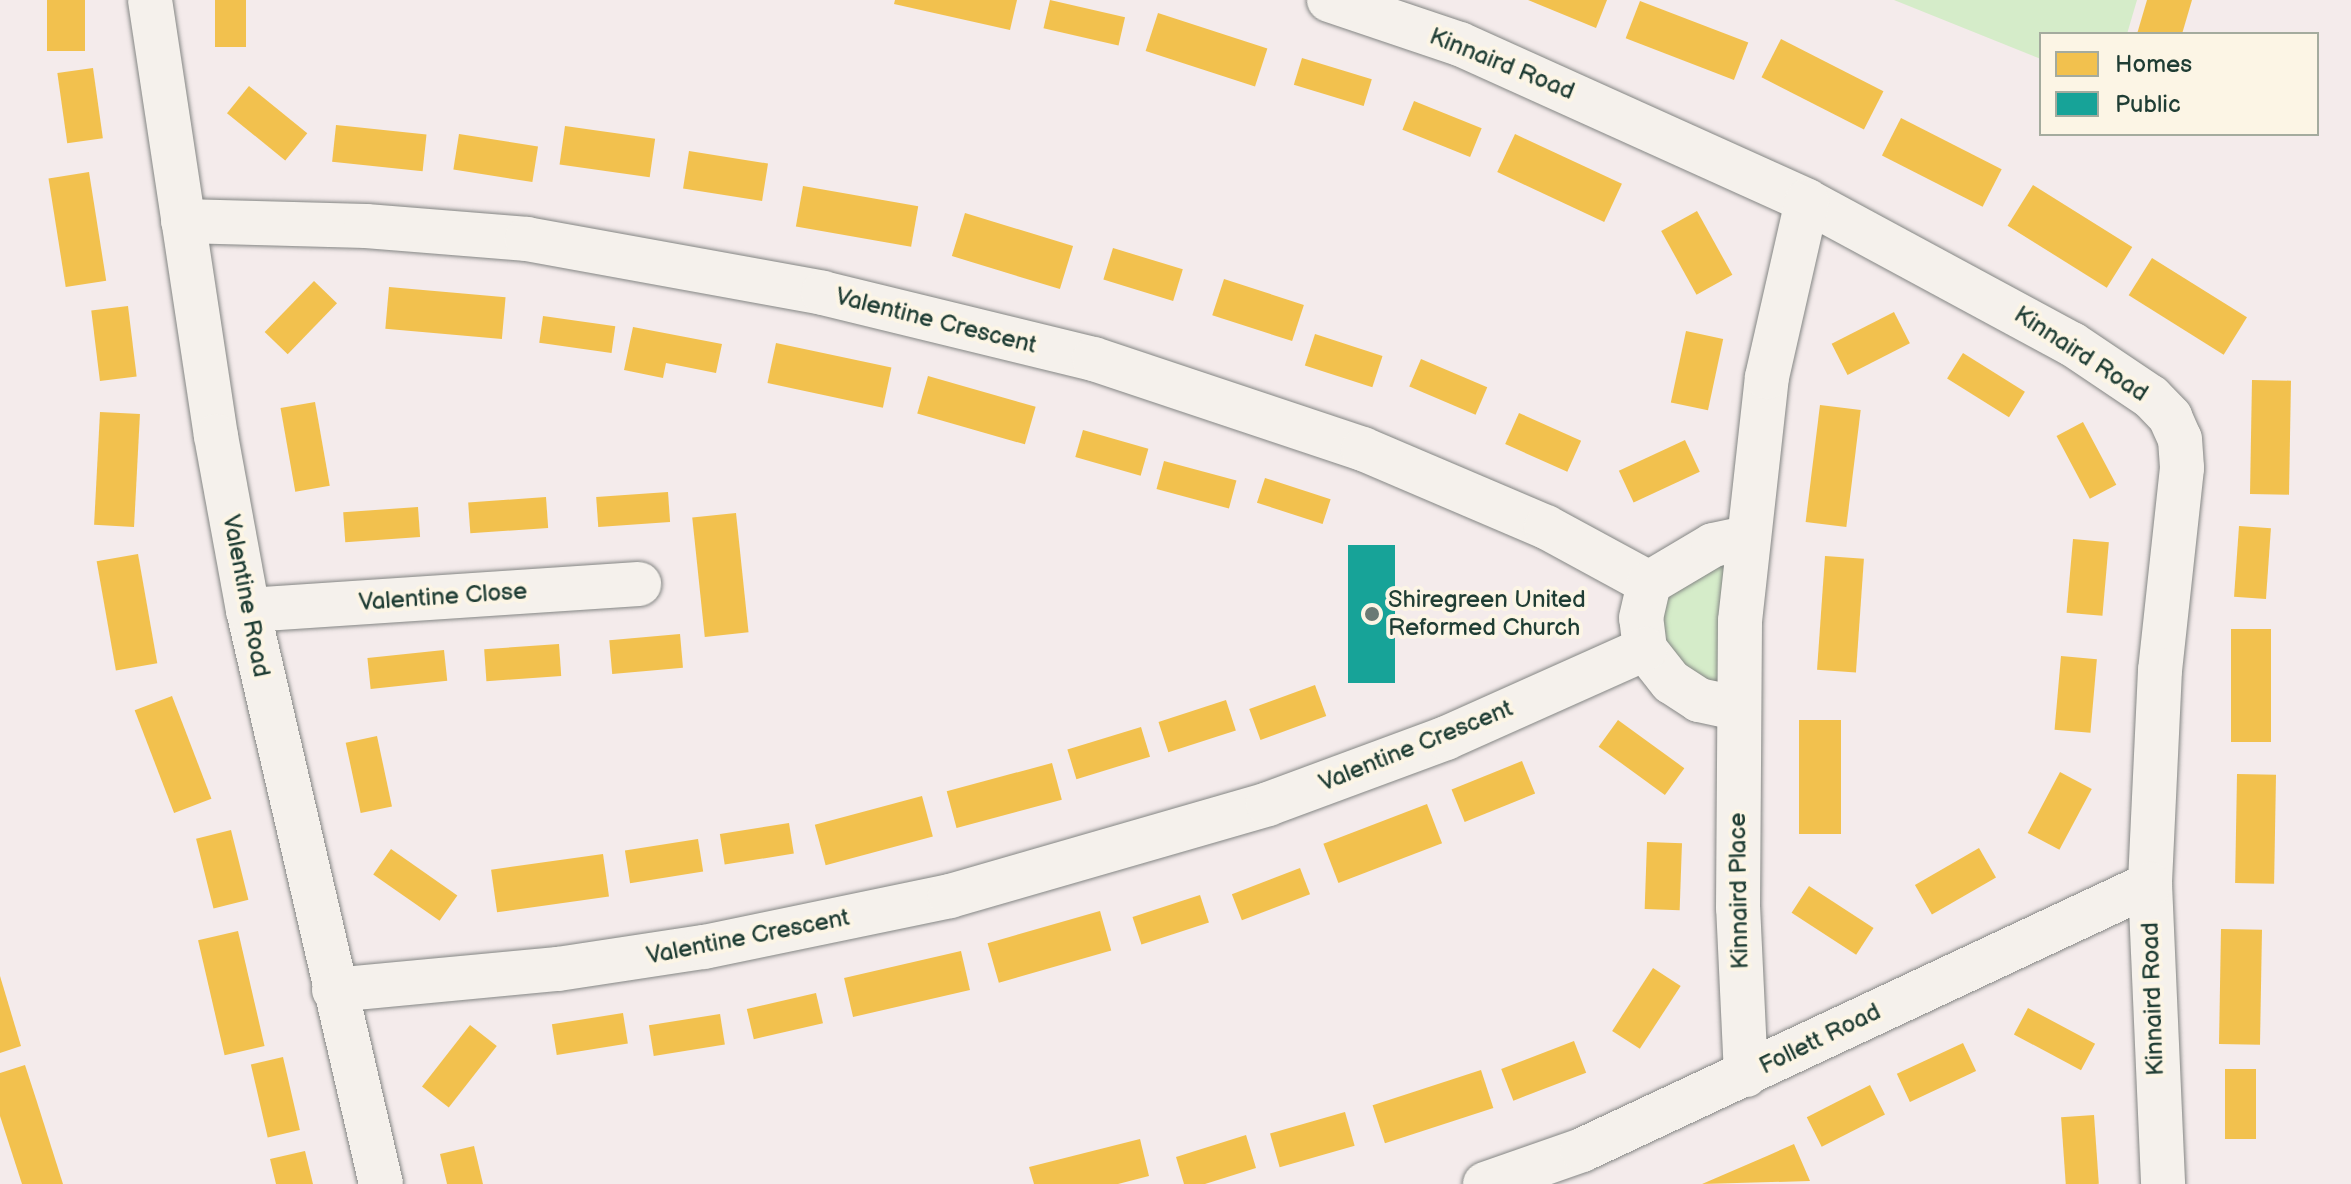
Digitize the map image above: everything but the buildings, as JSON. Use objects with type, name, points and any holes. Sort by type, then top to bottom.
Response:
[{"type":"street","name":"Valentine Road","points":[[150,0],[183,221],[248,610],[381,1184]]},
{"type":"street","name":"Kinnaird Road","points":[[1329,0],[1460,44],[1807,201],[2072,344],[2151,397],[2170,417],[2180,439],[2182,468],[2160,670],[2150,884],[2163,1184]]},
{"type":"street","name":"Kinnaird Place","points":[[1746,1075],[1736,708],[1747,538],[1767,377],[1807,201]]},
{"type":"street","name":"Valentine Crescent","points":[[183,221],[366,226],[527,239],[823,293],[1094,359],[1363,449],[1546,527],[1649,583]]},
{"type":"street","points":[[1736,708],[1699,700],[1671,682],[1645,649],[1641,618],[1649,583],[1713,545],[1747,538]]},
{"type":"street","name":"Valentine Close","points":[[248,610],[639,584]]},
{"type":"street","name":"Valentine Crescent","points":[[334,990],[558,969],[704,947],[966,892],[1268,804],[1446,738],[1645,649]]},
{"type":"street","name":"Follett Road","points":[[1485,1184],[1582,1150],[2150,884]]},
{"type":"green space","points":[[1894,0],[2137,0],[2128,32],[2039,32],[2039,58]]},
{"type":"green space","points":[[1734,557],[1726,696],[1691,683],[1654,623],[1666,589]]},
{"type":"place","name":"Shiregreen United Reformed Church","points":[[1372,614]]}]
